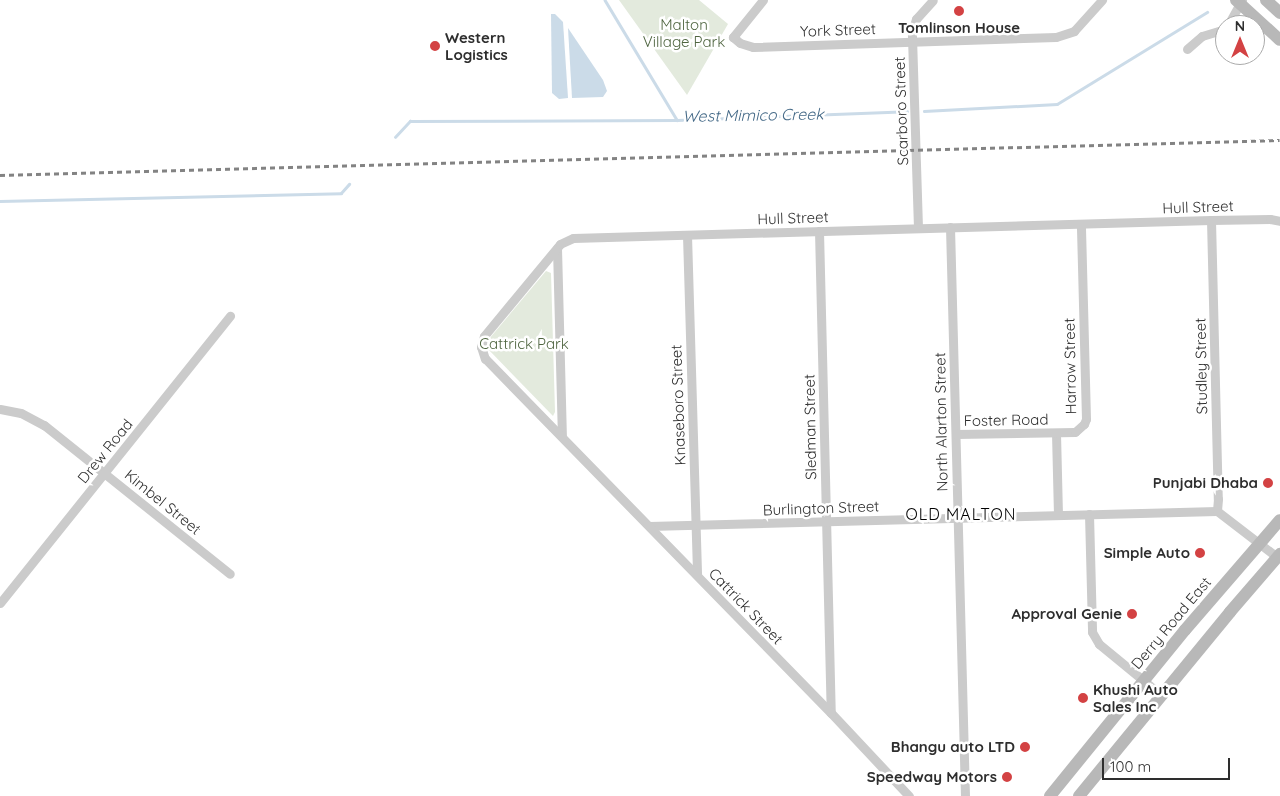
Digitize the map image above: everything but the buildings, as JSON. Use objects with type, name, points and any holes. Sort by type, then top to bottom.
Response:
[{"type":"main road","points":[[1266,0],[1280,13]]},
{"type":"main road","points":[[1239,1],[1280,40]]},
{"type":"main road","name":"Derry Road East","points":[[1050,796],[1280,520]]},
{"type":"main road","points":[[1079,796],[1161,695],[1279,556]]},
{"type":"street","name":"York Street","points":[[764,0],[734,37],[740,43],[753,47],[1056,37],[1067,34],[1083,23],[1102,0]]},
{"type":"street","name":"Scarboro Street","points":[[918,228],[912,41],[914,24],[933,0]]},
{"type":"street","points":[[1233,15],[1239,1]]},
{"type":"street","points":[[1187,48],[1202,36],[1215,32]]},
{"type":"street","name":"Hull Street","points":[[562,436],[485,358],[481,348],[484,336],[557,248],[564,241],[573,238],[1211,220],[1270,219],[1280,221]]},
{"type":"street","name":"Studley Street","points":[[1211,220],[1218,499],[1216,511]]},
{"type":"street","name":"Harrow Street","points":[[1058,515],[1056,433],[1075,432],[1081,429],[1086,419],[1081,224]]},
{"type":"street","name":"North Alarton Street","points":[[950,228],[965,796]]},
{"type":"street","name":"Sledman Street","points":[[819,231],[832,713]]},
{"type":"street","name":"Knaseboro Street","points":[[687,235],[697,575]]},
{"type":"street","points":[[557,248],[562,436]]},
{"type":"street","name":"Drew Road","points":[[0,603],[230,316]]},
{"type":"street","name":"Kimbel Street","points":[[0,409],[21,413],[44,424],[230,574]]},
{"type":"street","name":"Foster Road","points":[[956,434],[1056,433]]},
{"type":"street","name":"Cattrick Street","points":[[562,436],[832,713],[909,796]]},
{"type":"street","points":[[1216,511],[1279,556]]},
{"type":"street","name":"Burlington Street","points":[[649,526],[1216,511]]},
{"type":"street","points":[[1089,514],[1092,632],[1099,644],[1161,695]]},
{"type":"green space","name":"Malton Village Park","points":[[619,0],[699,0],[728,24],[687,95]]},
{"type":"green space","name":"Cattrick Park","points":[[546,271],[551,273],[555,412],[553,416],[487,348],[489,339]]},
{"type":"water","points":[[551,14],[555,14],[563,22],[568,98],[559,99],[552,93]]},
{"type":"water","points":[[568,28],[603,80],[607,91],[603,97],[572,98]]},
{"type":"waterway","name":"West Mimico Creek","points":[[605,0],[677,120]]},
{"type":"waterway","name":"West Mimico Creek","points":[[924,111],[1057,104],[1207,12]]},
{"type":"waterway","points":[[395,137],[410,121],[677,120],[907,111]]},
{"type":"waterway","points":[[0,201],[341,193],[349,184]]},
{"type":"railway","points":[[0,175],[1280,140]]},
{"type":"place","name":"Tomlinson House","points":[[959,11]]},
{"type":"place","name":"Western Logistics","points":[[435,46]]},
{"type":"place","name":"Punjabi Dhaba","points":[[1268,483]]},
{"type":"place","name":"Simple Auto","points":[[1200,553]]},
{"type":"place","name":"Approval Genie","points":[[1132,614]]},
{"type":"place","name":"Khushi Auto Sales Inc","points":[[1083,698]]},
{"type":"place","name":"Bhangu auto LTD","points":[[1025,747]]},
{"type":"place","name":"Speedway Motors","points":[[1007,777]]},
{"type":"district","name":"OLD MALTON","points":[[961,514]]}]
